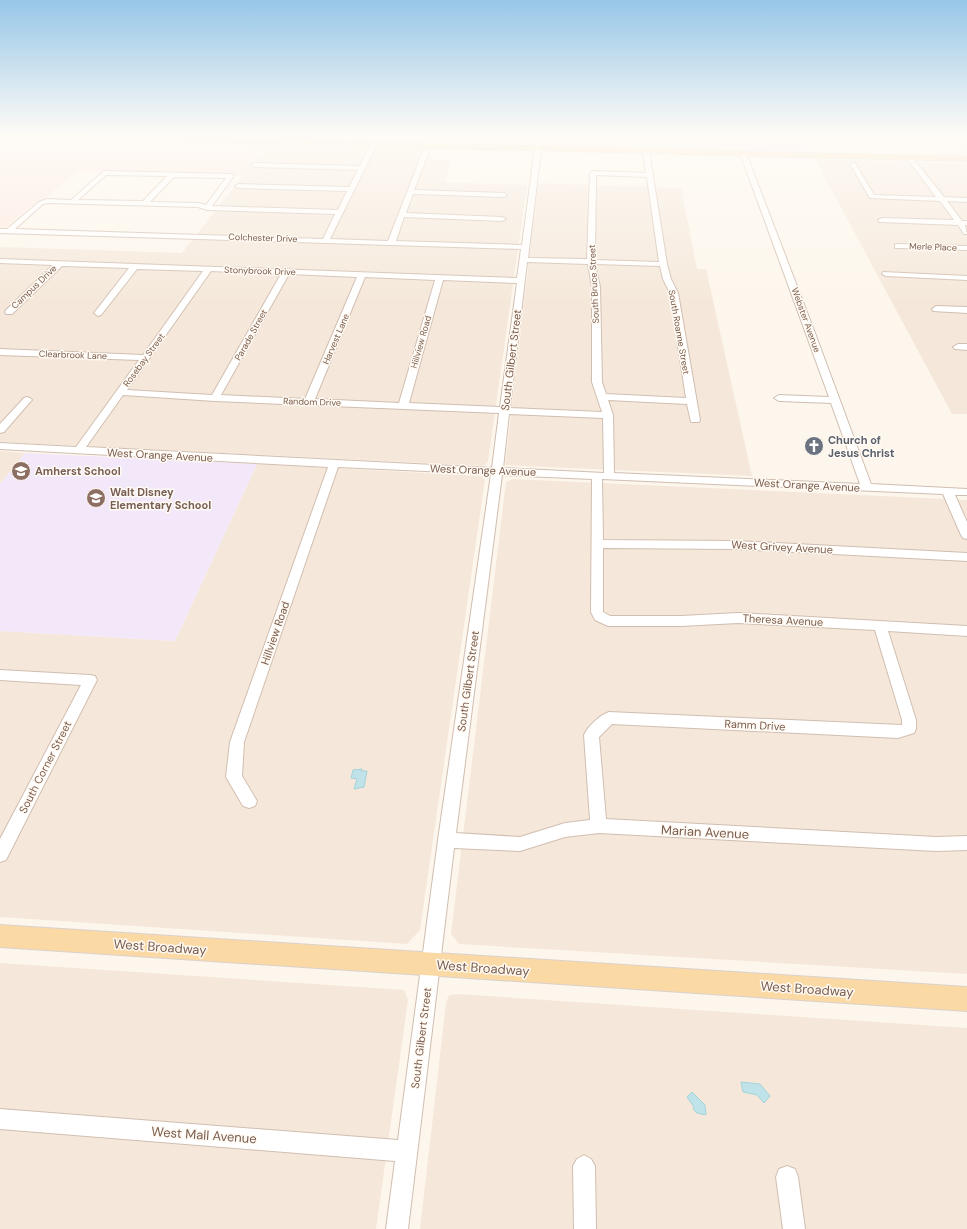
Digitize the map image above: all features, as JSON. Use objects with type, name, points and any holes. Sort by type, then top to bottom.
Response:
[{"type":"main road","name":"West Broadway","points":[[0,936],[967,999]]},
{"type":"street","points":[[72,202],[85,190]]},
{"type":"street","points":[[144,204],[157,190]]},
{"type":"street","points":[[206,208],[220,190]]},
{"type":"street","points":[[326,240],[351,190]]},
{"type":"street","name":"South Gilbert Street","points":[[397,1229],[446,840],[497,471],[532,190]]},
{"type":"street","name":"South Bruce Street","points":[[593,190],[591,262],[596,287],[597,382],[608,415],[598,544],[597,612],[600,617]]},
{"type":"street","name":"South Roanne Street","points":[[652,190],[663,264],[667,279],[674,293],[695,420]]},
{"type":"street","name":"Webster Avenue","points":[[757,190],[867,488]]},
{"type":"street","points":[[868,190],[872,197],[967,200]]},
{"type":"street","points":[[934,190],[963,223],[967,232]]},
{"type":"street","points":[[391,243],[411,192],[504,195]]},
{"type":"street","points":[[9,231],[42,203],[72,202],[199,205],[206,208],[340,212]]},
{"type":"street","points":[[402,215],[502,219]]},
{"type":"street","points":[[882,220],[963,223]]},
{"type":"street","name":"Colchester Drive","points":[[0,231],[525,247]]},
{"type":"street","name":"Merle Place","points":[[898,246],[967,248]]},
{"type":"street","points":[[523,260],[663,264]]},
{"type":"street","name":"Stonybrook Drive","points":[[0,261],[521,281]]},
{"type":"street","name":"Campus Drive","points":[[9,312],[60,263]]},
{"type":"street","points":[[98,313],[134,267]]},
{"type":"street","name":"Rosebay Street","points":[[79,450],[209,269]]},
{"type":"street","name":"Parade Street","points":[[215,398],[286,272]]},
{"type":"street","points":[[886,274],[967,278]]},
{"type":"street","name":"Harvest Lane","points":[[309,402],[362,275]]},
{"type":"street","name":"Hillview Road","points":[[403,406],[440,278]]},
{"type":"street","points":[[936,309],[967,310]]},
{"type":"street","name":"Clearbrook Lane","points":[[0,352],[146,358]]},
{"type":"street","name":"Random Drive","points":[[120,392],[215,398],[608,415]]},
{"type":"street","points":[[601,397],[691,401]]},
{"type":"street","points":[[779,398],[835,400]]},
{"type":"street","points":[[0,430],[27,400]]},
{"type":"street","name":"West Orange Avenue","points":[[0,446],[334,464],[967,492]]},
{"type":"street","name":"Hillview Road","points":[[249,801],[234,777],[236,742],[334,464]]},
{"type":"street","points":[[948,492],[967,535]]},
{"type":"street","name":"West Grivey Avenue","points":[[598,544],[736,545],[967,557]]},
{"type":"street","name":"Theresa Avenue","points":[[600,617],[616,622],[738,618],[967,631]]},
{"type":"street","name":"Ramm Drive","points":[[599,826],[591,735],[609,718],[898,732],[909,729],[909,720],[880,626]]},
{"type":"street","name":"South Corner Street","points":[[0,675],[90,680],[0,855]]},
{"type":"street","name":"Marian Avenue","points":[[446,840],[520,844],[565,830],[599,826],[936,844],[967,843]]},
{"type":"street","name":"West Mall Avenue","points":[[0,1119],[407,1150]]},
{"type":"street","points":[[584,1166],[585,1229]]},
{"type":"street","points":[[787,1177],[794,1229]]},
{"type":"shaded area","points":[[0,190],[54,190],[43,200],[33,204],[7,226],[0,228]]},
{"type":"shaded area","points":[[231,190],[526,190],[488,462],[483,466],[0,442],[0,247],[182,253]]},
{"type":"shaded area","points":[[537,190],[681,190],[697,269],[706,269],[752,476],[505,465]]},
{"type":"shaded area","points":[[832,190],[967,190],[967,414],[952,414]]},
{"type":"shaded area","points":[[0,451],[25,453],[0,484]]},
{"type":"shaded area","points":[[25,453],[257,464],[175,641],[0,631],[0,484]]},
{"type":"shaded area","points":[[257,464],[481,476],[485,480],[420,930],[407,944],[0,917],[0,631],[175,641]]},
{"type":"shaded area","points":[[513,479],[967,500],[967,974],[459,944],[451,934],[506,482]]},
{"type":"shaded area","points":[[0,963],[404,990],[408,1000],[376,1229],[0,1229]]},
{"type":"shaded area","points":[[457,994],[967,1028],[967,1229],[420,1229],[446,1003],[449,995]]},
{"type":"water","points":[[362,769],[361,771],[367,771],[364,787],[354,789],[357,779],[351,778],[353,770]]},
{"type":"water","points":[[741,1082],[760,1084],[770,1096],[764,1103],[757,1095],[743,1092]]},
{"type":"water","points":[[692,1092],[705,1105],[706,1115],[697,1113],[693,1109],[694,1107],[687,1097]]},
{"type":"place","name":"Church of Jesus Christ","points":[[814,446]]},
{"type":"place","name":"Amherst School","points":[[21,471]]},
{"type":"place","name":"Walt Disney Elementary School","points":[[96,498]]}]
